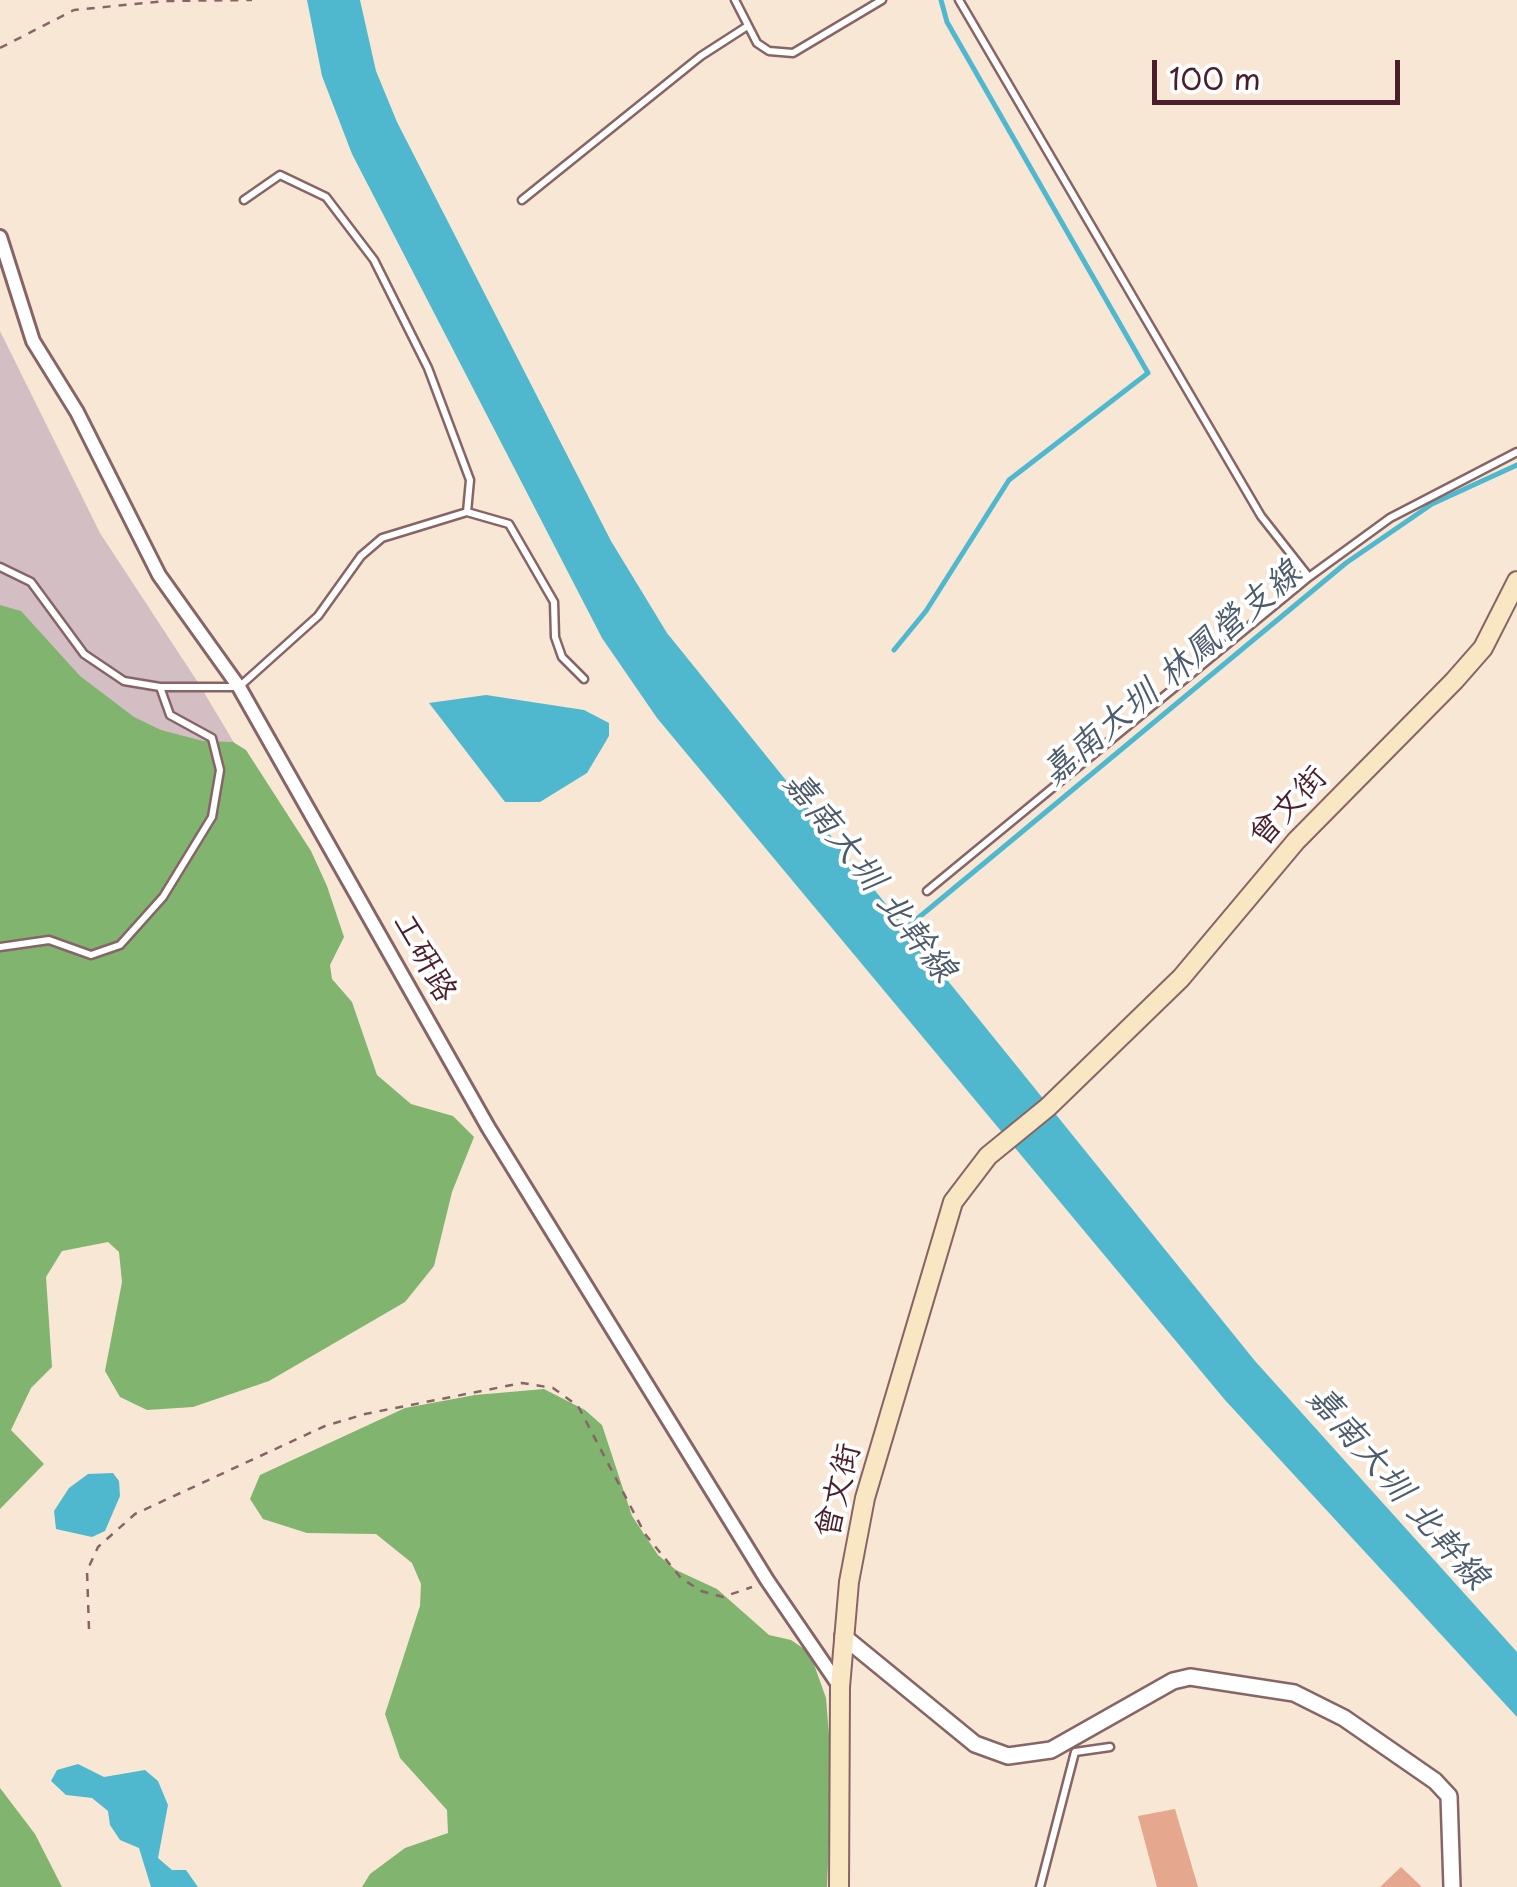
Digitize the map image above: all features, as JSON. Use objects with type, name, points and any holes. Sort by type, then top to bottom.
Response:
[{"type":"main road","name":"曾文街","points":[[839,1887],[843,1636],[864,1498],[938,1244],[954,1202],[988,1156],[1048,1107],[1182,978],[1296,840],[1454,682],[1483,648],[1517,581]]},
{"type":"street","name":"工研路","points":[[0,236],[34,341],[77,412],[159,575],[239,686],[488,1127],[767,1580],[840,1687]]},
{"type":"street","points":[[843,1636],[975,1744],[1008,1756],[1051,1750],[1173,1681],[1190,1677],[1294,1694],[1344,1718],[1435,1781],[1449,1796],[1452,1887]]},
{"type":"lane","points":[[735,0],[746,27],[769,51],[793,53],[882,0]]},
{"type":"lane","points":[[958,0],[1261,516],[1309,578]]},
{"type":"lane","points":[[522,200],[701,56],[746,27]]},
{"type":"lane","points":[[244,200],[280,175],[326,198],[374,260],[428,368],[470,480],[467,512]]},
{"type":"lane","points":[[927,891],[1309,578],[1390,518],[1517,452]]},
{"type":"lane","points":[[0,568],[32,582],[84,654],[102,670],[124,681],[160,687],[239,686],[318,616],[361,556],[382,538],[467,512],[508,524],[554,602],[555,637],[562,657],[584,679]]},
{"type":"lane","points":[[0,947],[49,940],[91,956],[120,945],[163,898],[212,817],[220,770],[212,738],[170,715],[160,687]]},
{"type":"lane","points":[[1040,1887],[1075,1752],[1110,1747]]},
{"type":"path","points":[[0,48],[74,10],[165,0],[252,0]]},
{"type":"path","points":[[88,1628],[87,1571],[107,1536],[135,1514],[325,1426],[365,1414],[522,1383],[554,1388],[578,1406],[645,1534],[681,1578],[701,1592],[723,1597],[767,1580]]},
{"type":"shaded area","points":[[0,331],[100,533],[199,684],[301,855],[0,1039]]},
{"type":"green space","points":[[0,605],[21,611],[80,676],[134,717],[161,730],[203,741],[233,742],[246,750],[311,851],[327,886],[344,937],[330,965],[332,979],[352,1002],[377,1075],[411,1104],[453,1116],[474,1137],[452,1192],[434,1266],[405,1302],[269,1381],[193,1407],[147,1410],[120,1397],[105,1371],[122,1282],[119,1252],[108,1242],[62,1251],[46,1277],[52,1367],[31,1388],[11,1430],[44,1464],[0,1509]]},
{"type":"green space","points":[[544,1389],[585,1410],[602,1425],[632,1516],[658,1555],[676,1570],[717,1589],[769,1635],[791,1640],[810,1653],[826,1698],[832,1773],[827,1887],[362,1887],[370,1874],[405,1848],[448,1833],[447,1810],[400,1758],[385,1714],[420,1606],[421,1584],[412,1563],[376,1534],[307,1533],[263,1519],[250,1499],[260,1475],[405,1408],[475,1395]]},
{"type":"green space","points":[[0,1788],[35,1834],[62,1887],[0,1887]]},
{"type":"water","points":[[307,0],[360,0],[376,71],[397,122],[611,541],[667,633],[1255,1361],[1517,1652],[1517,1717],[1225,1400],[657,718],[602,638],[352,154],[322,76]]},
{"type":"water","points":[[486,695],[584,710],[609,723],[609,736],[587,773],[540,802],[505,802],[429,703]]},
{"type":"water","points":[[113,1473],[119,1481],[120,1496],[105,1531],[92,1537],[56,1529],[54,1511],[69,1488],[88,1474]]},
{"type":"water","points":[[78,1764],[104,1777],[145,1770],[158,1781],[168,1805],[158,1858],[172,1870],[186,1870],[198,1887],[151,1887],[139,1848],[120,1840],[110,1825],[108,1811],[92,1798],[66,1795],[51,1781],[57,1770]]},
{"type":"building","points":[[1175,1809],[1198,1887],[1157,1887],[1138,1816]]},
{"type":"building","points":[[1401,1867],[1422,1887],[1380,1887]]},
{"type":"waterway","points":[[894,650],[926,611],[1009,480],[1148,373],[947,22],[941,0]]},
{"type":"waterway","name":"嘉南大圳 林鳳營支線","points":[[900,933],[1346,563],[1432,504],[1517,465]]},
{"type":"water label","name":"嘉南大圳 北幹線","points":[[869,877]]},
{"type":"water label","name":"嘉南大圳 北幹線","points":[[1397,1488]]}]
